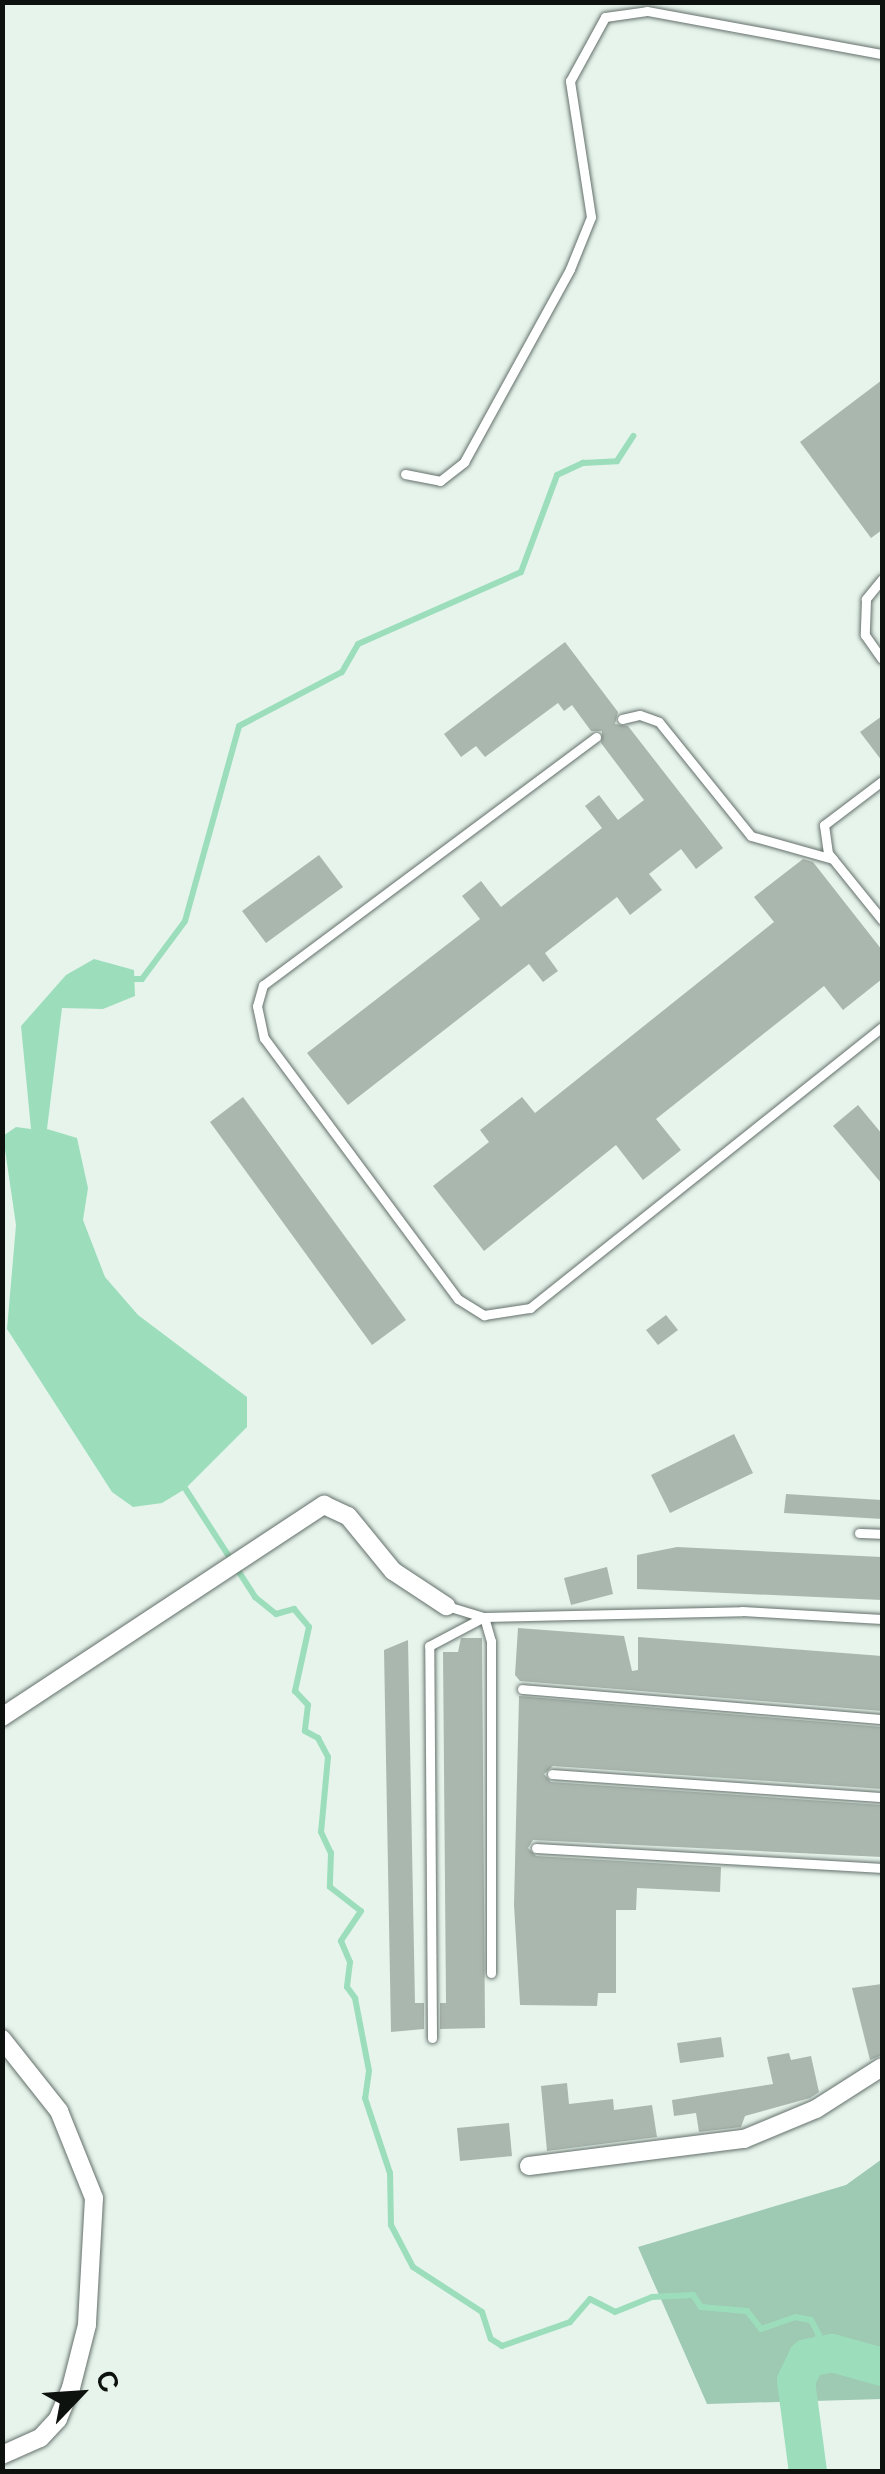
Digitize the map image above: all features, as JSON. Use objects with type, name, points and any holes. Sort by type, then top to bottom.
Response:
[{"type":"street","points":[[2,1717],[324,1504],[348,1516],[393,1571],[446,1606]]},
{"type":"street","points":[[2,2038],[59,2110],[94,2198],[88,2325],[71,2388],[58,2419],[40,2438],[2,2455]]},
{"type":"street","points":[[530,2166],[744,2139],[816,2109],[882,2067]]},
{"type":"lane","points":[[406,474],[440,481],[464,462],[570,269],[591,217],[570,80],[604,17],[647,10],[882,54]]},
{"type":"lane","points":[[882,580],[866,598],[865,635],[882,659]]},
{"type":"lane","points":[[622,718],[640,715],[659,722],[751,836],[833,860]]},
{"type":"lane","points":[[596,737],[263,985],[257,1006],[264,1038],[458,1299],[484,1316],[530,1308],[882,1027]]},
{"type":"lane","points":[[882,781],[824,826],[833,860],[882,920]]},
{"type":"lane","points":[[859,1533],[882,1534]]},
{"type":"lane","points":[[446,1606],[484,1617],[742,1611],[882,1619]]},
{"type":"lane","points":[[484,1617],[492,1641],[491,1973]]},
{"type":"lane","points":[[432,2038],[429,1646],[484,1617]]},
{"type":"lane","points":[[522,1690],[882,1719]]},
{"type":"lane","points":[[552,1774],[882,1797]]},
{"type":"lane","points":[[536,1848],[882,1868]]},
{"type":"shaded area","points":[[94,959],[134,970],[135,996],[103,1009],[62,1008],[47,1129],[77,1138],[88,1188],[83,1220],[105,1277],[138,1315],[247,1397],[247,1427],[185,1489],[162,1503],[133,1507],[112,1492],[7,1329],[16,1225],[3,1136],[16,1127],[31,1129],[21,1026],[66,975]]},
{"type":"shaded area","points":[[882,2159],[882,2399],[707,2404],[638,2247],[846,2185]]},
{"type":"building","points":[[882,380],[882,530],[871,538],[800,442]]},
{"type":"building","points":[[565,642],[618,712],[615,724],[628,726],[723,848],[696,869],[681,849],[649,874],[662,890],[630,915],[617,897],[545,953],[558,971],[543,982],[529,964],[348,1105],[307,1053],[480,919],[462,896],[481,881],[501,907],[602,828],[585,806],[599,795],[618,820],[644,800],[601,743],[602,731],[591,731],[572,705],[564,711],[558,703],[485,757],[476,746],[461,757],[444,734]]},
{"type":"building","points":[[882,716],[882,761],[860,732]]},
{"type":"building","points":[[319,855],[343,887],[266,943],[242,911]]},
{"type":"building","points":[[803,859],[813,862],[882,950],[882,979],[843,1010],[824,986],[656,1119],[681,1150],[643,1180],[616,1145],[484,1251],[433,1186],[489,1142],[480,1130],[522,1097],[535,1113],[774,922],[754,897]]},
{"type":"building","points":[[243,1097],[406,1320],[372,1345],[210,1122]]},
{"type":"building","points":[[858,1105],[882,1134],[882,1184],[833,1126]]},
{"type":"building","points":[[666,1315],[678,1330],[658,1345],[646,1330]]},
{"type":"building","points":[[734,1434],[753,1473],[670,1513],[651,1475]]},
{"type":"building","points":[[786,1494],[882,1500],[882,1519],[784,1513]]},
{"type":"building","points":[[677,1547],[882,1557],[882,1600],[637,1589],[637,1555]]},
{"type":"building","points":[[607,1567],[613,1594],[571,1605],[564,1578]]},
{"type":"building","points":[[518,1628],[624,1636],[632,1671],[638,1670],[638,1637],[882,1656],[882,1711],[520,1681],[515,1675]]},
{"type":"building","points":[[461,1638],[482,1638],[485,2028],[440,2029],[440,2003],[446,2003],[443,1652],[458,1652]]},
{"type":"building","points":[[408,1640],[415,2003],[424,2003],[424,2029],[391,2032],[384,1650]]},
{"type":"building","points":[[519,1696],[882,1727],[882,1789],[553,1766],[544,1774],[551,1782],[882,1805],[882,1857],[533,1840],[528,1848],[536,1856],[721,1867],[720,1892],[637,1888],[636,1910],[616,1910],[616,1993],[598,1993],[597,2006],[520,2005],[514,1905]]},
{"type":"building","points":[[882,1984],[882,2055],[870,2060],[852,1988]]},
{"type":"building","points":[[721,2037],[724,2057],[680,2063],[677,2043]]},
{"type":"building","points":[[789,2053],[791,2060],[811,2056],[819,2092],[810,2098],[745,2116],[741,2127],[699,2132],[696,2113],[674,2116],[672,2100],[773,2084],[767,2057]]},
{"type":"building","points":[[567,2083],[569,2104],[613,2099],[614,2110],[652,2105],[657,2137],[547,2151],[541,2086]]},
{"type":"building","points":[[509,2123],[512,2156],[460,2161],[457,2128]]},
{"type":"waterway","points":[[128,979],[142,979],[185,921],[239,726],[342,672],[358,644],[521,572],[557,475],[583,463],[617,461],[633,436]]},
{"type":"waterway","points":[[181,1482],[255,1597],[276,1614],[294,1609],[309,1627],[295,1691],[308,1705],[305,1731],[318,1738],[328,1757],[321,1832],[331,1853],[330,1887],[361,1911],[341,1941],[350,1962],[347,1987],[355,1998],[369,2071],[365,2098],[390,2173],[391,2225],[413,2267],[482,2312],[491,2339],[502,2346],[570,2322],[590,2299],[615,2312],[652,2297],[693,2295],[701,2307],[747,2311],[761,2329],[795,2317],[811,2320],[819,2335],[807,2358]]},
{"type":"waterway","points":[[808,2472],[796,2381],[807,2358],[832,2353],[882,2367]]}]
